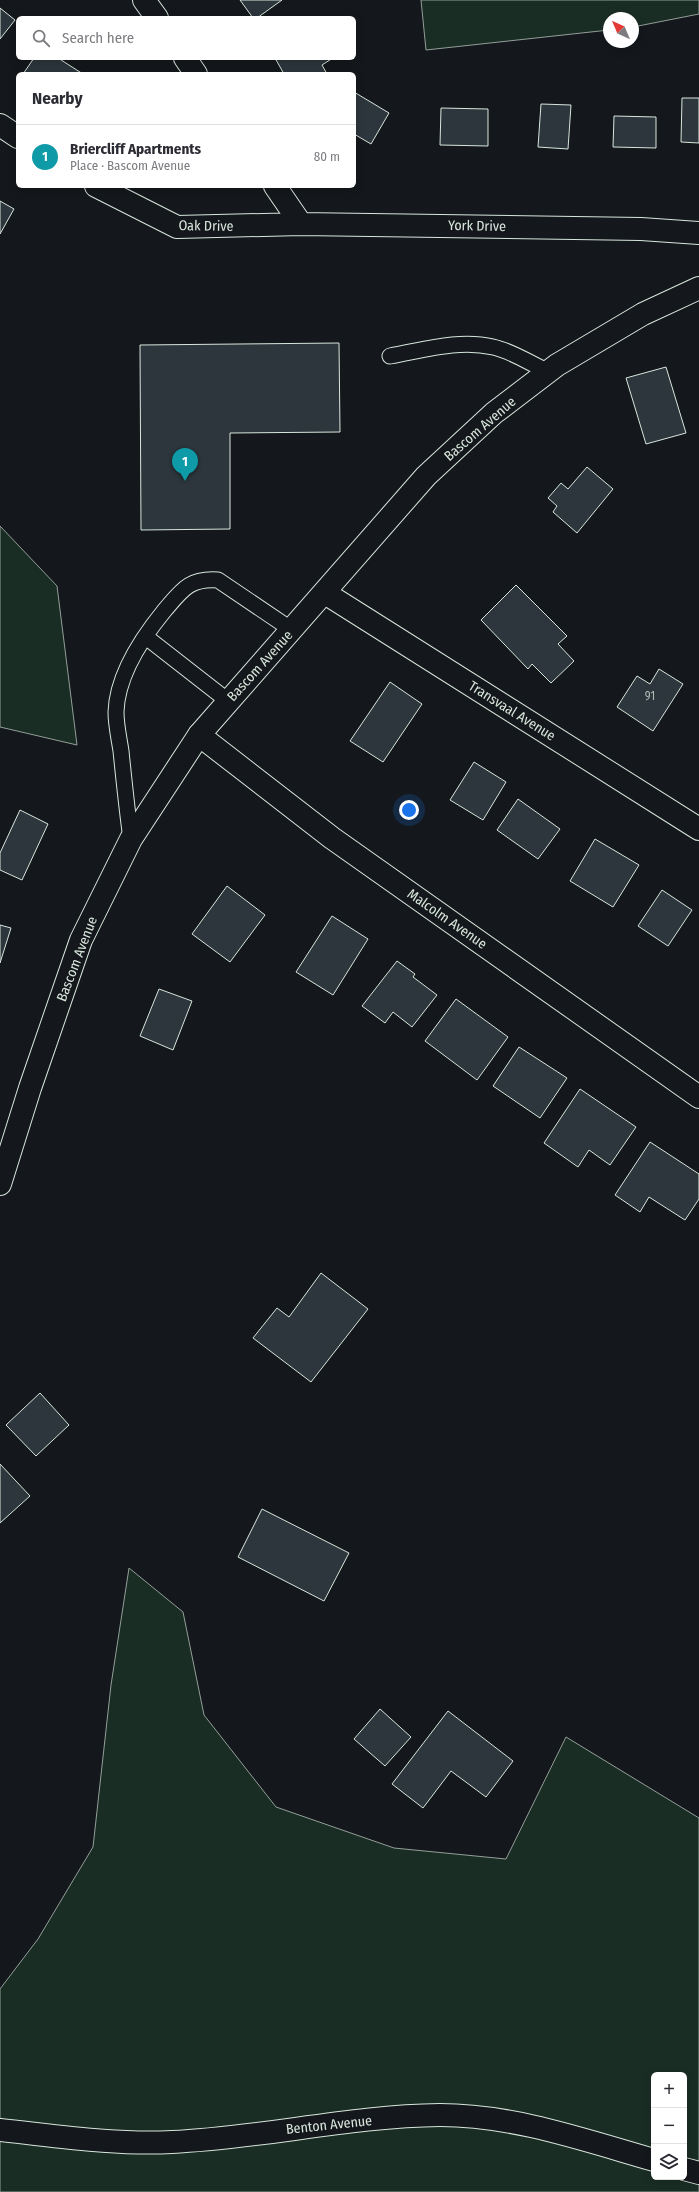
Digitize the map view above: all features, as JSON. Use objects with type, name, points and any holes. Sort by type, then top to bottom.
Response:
[{"type":"main road","points":[[144,0],[155,16]]},
{"type":"main road","points":[[186,60],[195,72]]},
{"type":"main road","points":[[0,125],[16,136]]},
{"type":"main road","name":"Oak Drive","points":[[100,188],[177,228],[301,224]]},
{"type":"main road","points":[[276,188],[301,224]]},
{"type":"main road","name":"York Drive","points":[[301,224],[641,229],[699,233]]},
{"type":"main road","name":"Bascom Avenue","points":[[0,1184],[30,1088],[81,940],[130,839],[199,735],[426,476],[494,413],[549,372],[643,314],[699,288]]},
{"type":"main road","name":"Transvaal Avenue","points":[[325,593],[699,829]]},
{"type":"main road","name":"Malcolm Avenue","points":[[199,735],[332,838],[699,1097]]},
{"type":"main road","name":"Benton Avenue","points":[[0,2130],[88,2140],[172,2142],[399,2118],[441,2115],[509,2121],[651,2159]]},
{"type":"main road","points":[[687,2170],[699,2173]]},
{"type":"lane","points":[[390,356],[457,344],[474,344],[495,347],[549,372]]},
{"type":"lane","points":[[130,839],[116,711],[121,686],[130,665],[146,637],[180,593],[193,582],[204,579],[218,580],[292,630]]},
{"type":"lane","points":[[146,637],[228,701]]},
{"type":"green space","points":[[421,0],[699,0],[699,14],[639,26],[639,12],[603,12],[603,31],[426,50]]},
{"type":"green space","points":[[0,526],[57,586],[77,745],[0,727]]},
{"type":"green space","points":[[129,1568],[183,1612],[204,1715],[276,1807],[394,1848],[506,1859],[566,1737],[699,1818],[699,2192],[0,2192],[0,1989],[38,1939],[93,1847],[111,1685]]},
{"type":"building","points":[[240,0],[282,0],[260,16],[252,16]]},
{"type":"building","points":[[0,8],[15,20],[0,39]]},
{"type":"building","points":[[33,60],[61,60],[80,72],[24,72]]},
{"type":"building","points":[[276,60],[330,60],[322,65],[326,72],[283,72]]},
{"type":"building","points":[[356,93],[389,113],[371,144],[356,135]]},
{"type":"building","points":[[682,98],[699,98],[699,143],[681,142]]},
{"type":"building","points":[[541,104],[571,105],[568,149],[538,147]]},
{"type":"building","points":[[441,108],[488,109],[488,146],[440,145]]},
{"type":"building","points":[[614,116],[656,117],[656,148],[613,147]]},
{"type":"building","points":[[0,201],[14,209],[0,234]]},
{"type":"building","points":[[339,343],[340,432],[230,433],[230,529],[141,530],[140,345]]},
{"type":"building","points":[[666,367],[686,433],[646,444],[626,378]]},
{"type":"building","points":[[587,467],[613,489],[577,533],[553,512],[557,506],[548,498],[561,483],[568,489]]},
{"type":"building","points":[[516,585],[567,636],[558,644],[574,661],[551,683],[532,664],[528,669],[481,620]]},
{"type":"building","points":[[659,669],[683,684],[653,731],[617,707],[637,676],[650,684]]},
{"type":"building","points":[[390,682],[422,704],[383,762],[350,741]]},
{"type":"building","points":[[474,762],[506,782],[483,820],[450,800]]},
{"type":"building","points":[[518,799],[560,829],[538,859],[497,830]]},
{"type":"building","points":[[20,810],[48,824],[22,880],[0,870],[0,853]]},
{"type":"building","points":[[595,839],[639,865],[613,907],[570,881]]},
{"type":"building","points":[[227,886],[265,915],[230,962],[192,934]]},
{"type":"building","points":[[662,890],[692,910],[668,946],[638,926]]},
{"type":"building","points":[[332,916],[368,939],[333,995],[296,972]]},
{"type":"building","points":[[0,925],[11,928],[0,963]]},
{"type":"building","points":[[397,961],[415,974],[413,977],[437,995],[412,1027],[393,1012],[385,1023],[362,1006]]},
{"type":"building","points":[[159,989],[192,1001],[173,1050],[140,1036]]},
{"type":"building","points":[[456,999],[508,1037],[477,1080],[425,1041]]},
{"type":"building","points":[[519,1047],[567,1078],[540,1118],[493,1086]]},
{"type":"building","points":[[580,1089],[636,1127],[610,1165],[589,1150],[578,1167],[544,1143]]},
{"type":"building","points":[[650,1142],[699,1174],[699,1199],[685,1220],[649,1197],[640,1212],[615,1195]]},
{"type":"building","points":[[321,1273],[368,1309],[311,1382],[253,1338],[277,1308],[289,1317]]},
{"type":"building","points":[[40,1393],[69,1425],[36,1456],[6,1425]]},
{"type":"building","points":[[0,1464],[30,1496],[0,1523]]},
{"type":"building","points":[[262,1509],[349,1553],[324,1601],[238,1557]]},
{"type":"building","points":[[380,1709],[411,1737],[385,1766],[354,1739]]},
{"type":"building","points":[[448,1711],[513,1761],[486,1797],[451,1771],[423,1808],[392,1784]]},
{"type":"place","name":"Briercliff Apartments","points":[[185,481]]}]
